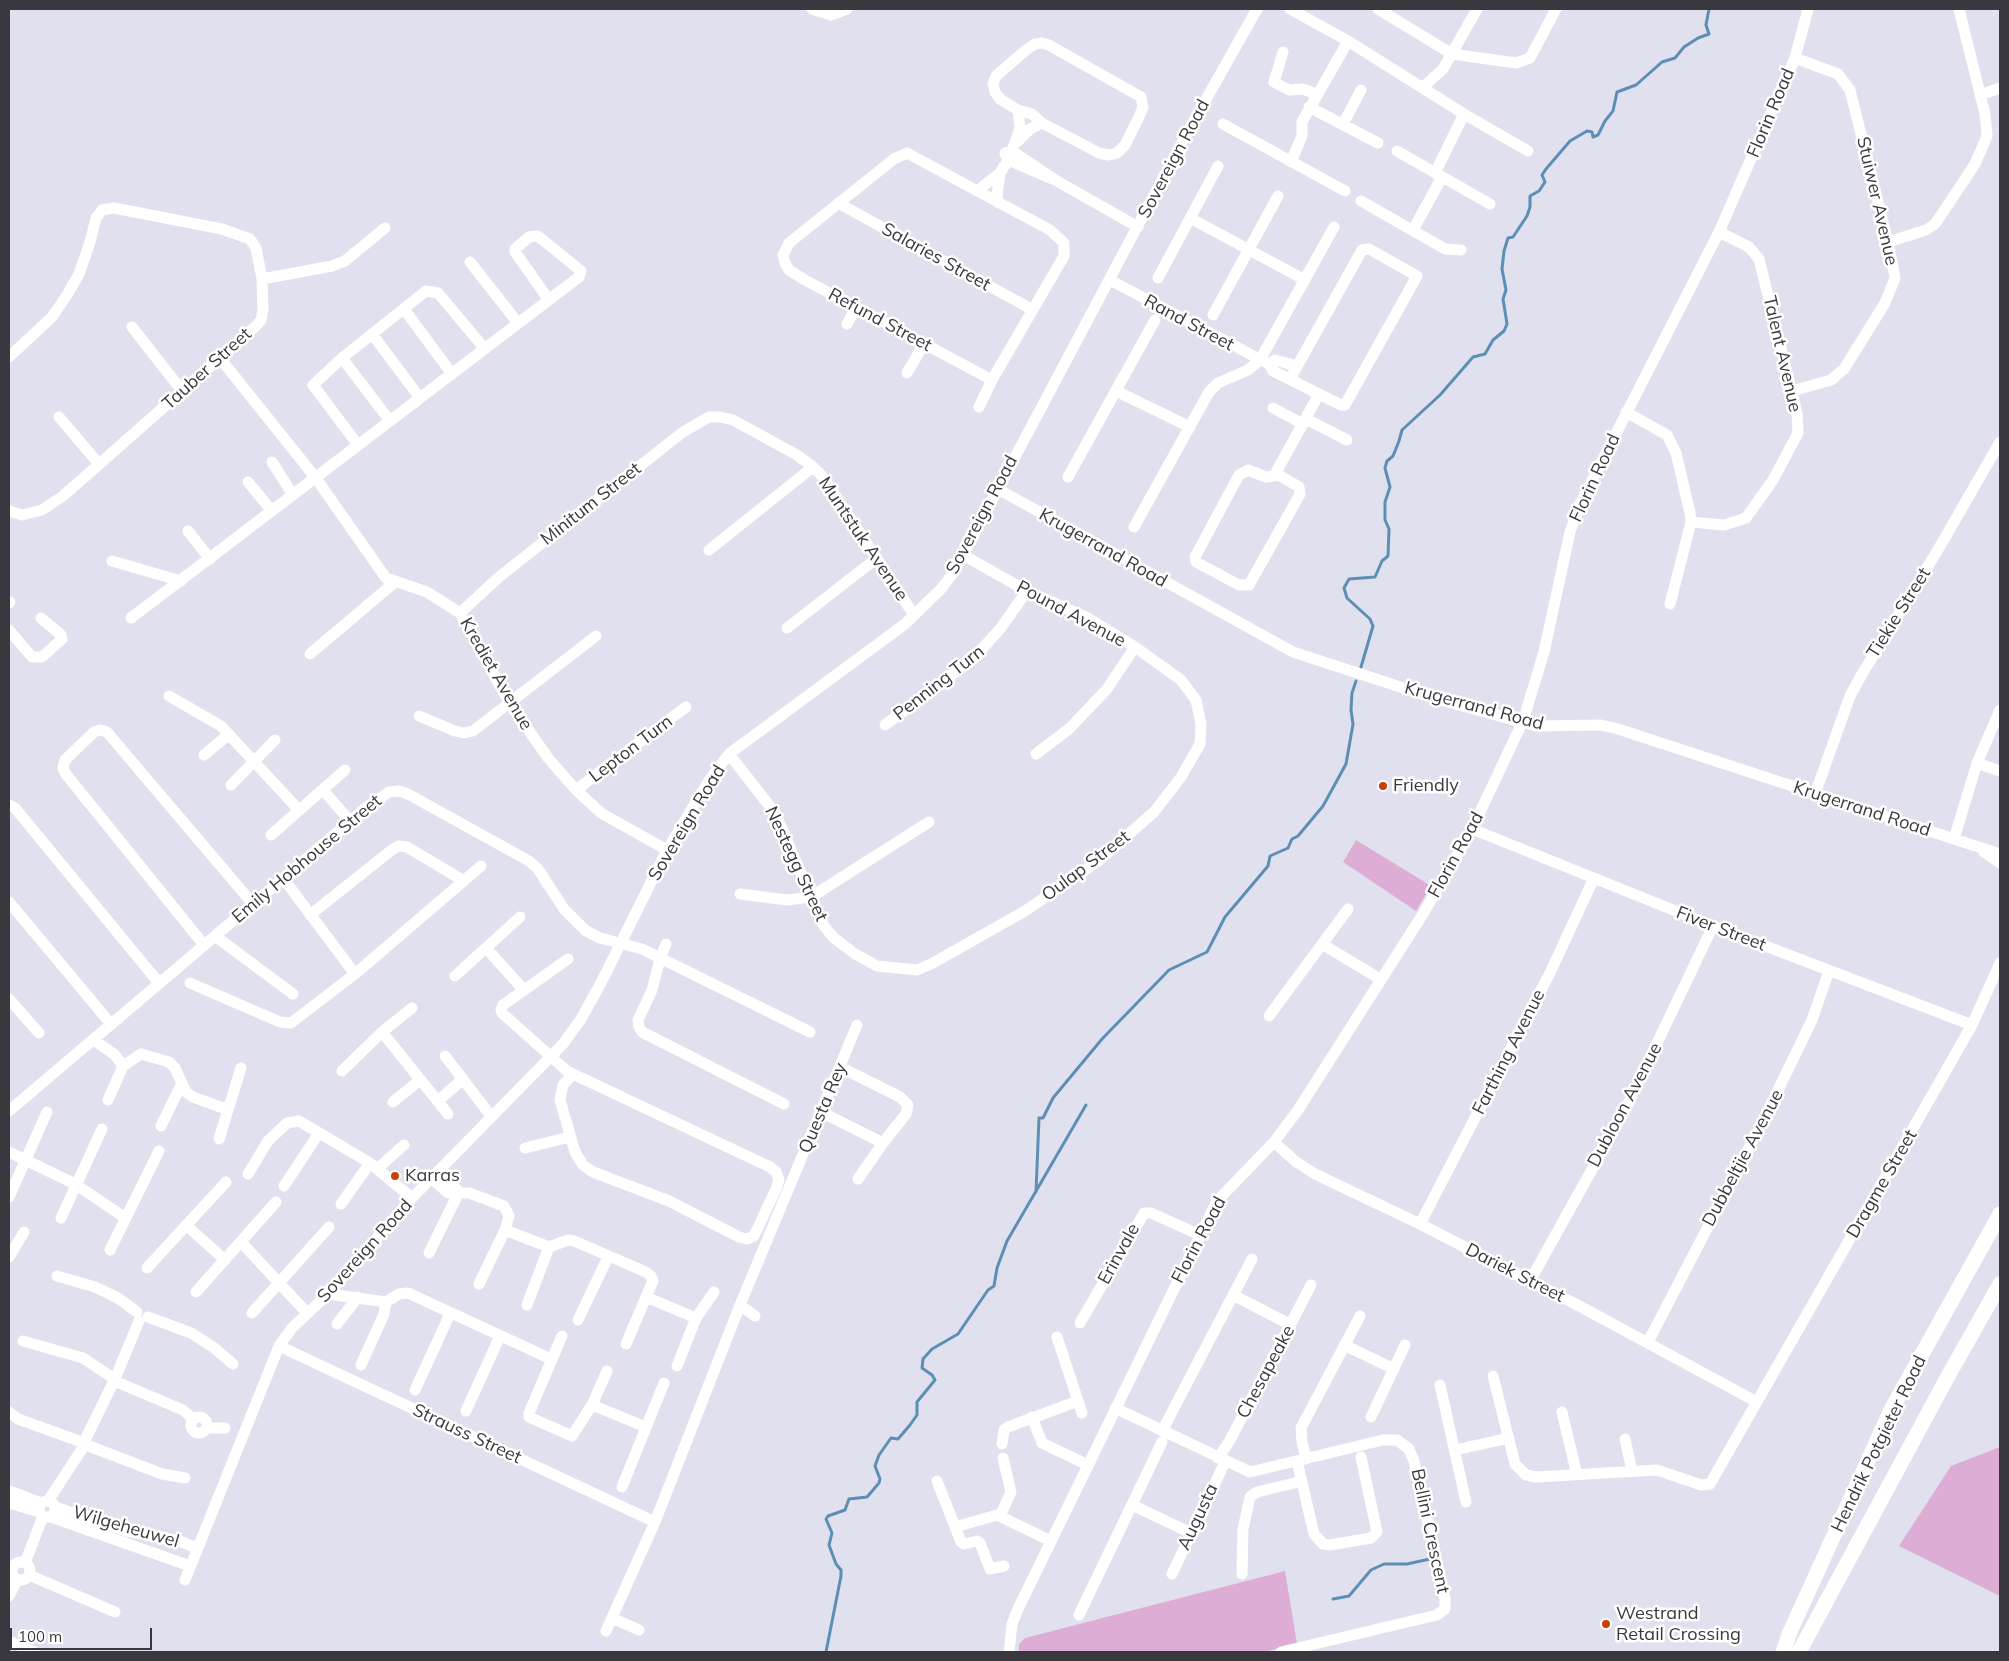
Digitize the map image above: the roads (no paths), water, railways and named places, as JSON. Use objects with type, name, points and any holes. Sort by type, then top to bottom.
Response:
[{"type":"main road","name":"Hendrik Potgieter Road","points":[[1783,1652],[1790,1632],[1891,1410],[2000,1214]]},
{"type":"main road","name":"Hendrik Potgieter Road","points":[[1799,1652],[1908,1448],[2000,1284]]},
{"type":"street","points":[[812,9],[831,15],[847,9]]},
{"type":"street","name":"Sovereign Road","points":[[185,1580],[279,1346],[307,1313],[347,1273],[412,1198],[490,1116],[563,1044],[581,1018],[667,850],[710,779],[729,754],[914,615],[941,589],[963,555],[996,488],[1110,280],[1187,133],[1257,9]]},
{"type":"street","points":[[1290,9],[1348,40],[1464,114],[1528,151]]},
{"type":"street","points":[[1378,9],[1395,13],[1452,54],[1516,63],[1526,61],[1535,51],[1556,9]]},
{"type":"street","points":[[1424,87],[1443,69],[1477,9]]},
{"type":"street","name":"Florin Road","points":[[1009,1652],[1012,1624],[1216,1201],[1274,1142],[1323,1072],[1380,979],[1423,914],[1472,829],[1523,721],[1544,652],[1570,532],[1580,504],[1719,232],[1795,58],[1808,9]]},
{"type":"street","points":[[1888,242],[1926,230],[1935,224],[1975,164],[1987,136],[1987,124],[1959,9]]},
{"type":"street","points":[[1291,162],[1302,136],[1302,122],[1309,107],[1348,40]]},
{"type":"street","points":[[1042,43],[1134,91],[1143,102],[1141,112],[1125,145],[1117,153],[1109,155],[1099,153],[1042,123],[1032,114],[1018,110],[1000,99],[995,92],[993,84],[996,76],[1026,50],[1042,43]]},
{"type":"street","points":[[1284,52],[1274,82],[1289,90],[1303,90],[1316,94]]},
{"type":"street","name":"Stuiwer Avenue","points":[[1792,391],[1831,380],[1844,369],[1894,285],[1895,278],[1888,242],[1852,98],[1846,83],[1829,69],[1795,58]]},
{"type":"street","points":[[1980,95],[2000,88]]},
{"type":"street","points":[[1343,124],[1361,90]]},
{"type":"street","points":[[1309,107],[1378,144]]},
{"type":"street","points":[[998,203],[997,195],[1000,172],[1012,151],[1020,128],[1018,110]]},
{"type":"street","points":[[1412,230],[1439,175],[1464,114]]},
{"type":"street","points":[[1012,151],[1030,130],[1042,123]]},
{"type":"street","points":[[1223,124],[1346,191]]},
{"type":"street","points":[[1012,151],[1057,181],[1138,227]]},
{"type":"street","points":[[1397,151],[1490,204]]},
{"type":"street","name":"Refund Street","points":[[907,153],[998,203],[1058,236],[1064,243],[1064,256],[992,380],[805,280],[789,270],[785,263],[783,255],[789,243],[894,158],[907,153]]},
{"type":"street","points":[[1158,278],[1218,166]]},
{"type":"street","points":[[976,190],[1000,172]]},
{"type":"street","points":[[1213,315],[1278,196]]},
{"type":"street","points":[[1362,201],[1445,249],[1461,250]]},
{"type":"street","name":"Salaries Street","points":[[838,203],[1033,310]]},
{"type":"street","name":"Tauber Street","points":[[9,357],[52,317],[68,295],[79,274],[96,218],[100,212],[114,208],[236,233],[250,239],[256,248],[262,279],[261,320],[183,392],[63,496],[42,510],[22,515],[9,511]]},
{"type":"street","points":[[1190,218],[1305,280]]},
{"type":"street","points":[[1264,362],[1334,227]]},
{"type":"street","points":[[262,279],[332,266],[346,261],[385,228]]},
{"type":"street","name":"Talent Avenue","points":[[1691,522],[1724,525],[1746,518],[1791,450],[1798,433],[1797,413],[1759,259],[1749,247],[1719,232]]},
{"type":"street","points":[[131,618],[579,277],[581,271],[538,236],[529,237],[515,249],[515,252],[548,300]]},
{"type":"street","name":"Rand Street","points":[[1110,280],[1264,362],[1272,371],[1342,405],[1349,402],[1417,276],[1369,249],[1362,250],[1297,366]]},
{"type":"street","points":[[470,262],[518,323]]},
{"type":"street","points":[[358,445],[313,386],[342,358],[426,291],[438,293],[484,348]]},
{"type":"street","points":[[847,324],[856,307]]},
{"type":"street","points":[[404,309],[452,374]]},
{"type":"street","points":[[1068,477],[1155,320]]},
{"type":"street","points":[[132,327],[183,392]]},
{"type":"street","points":[[372,334],[420,398]]},
{"type":"street","points":[[907,373],[924,344]]},
{"type":"street","name":"Krediet Avenue","points":[[219,358],[315,477],[386,578],[427,592],[460,613],[509,702],[548,758],[576,790],[601,813],[667,850]]},
{"type":"street","points":[[342,358],[390,421]]},
{"type":"street","points":[[1134,527],[1214,386],[1264,362],[1275,360],[1297,366],[1290,379]]},
{"type":"street","points":[[979,407],[992,380]]},
{"type":"street","points":[[1116,390],[1190,427]]},
{"type":"street","points":[[1277,474],[1299,486],[1300,494],[1249,585],[1240,585],[1196,562],[1194,557],[1238,475],[1245,470],[1270,478],[1277,474],[1319,394]]},
{"type":"street","points":[[1273,408],[1347,440]]},
{"type":"street","points":[[1626,412],[1667,435],[1676,453],[1691,522],[1670,604]]},
{"type":"street","points":[[59,417],[98,464]]},
{"type":"street","name":"Minitum Street","points":[[460,613],[498,577],[683,432],[709,418],[720,417],[733,420]]},
{"type":"street","name":"Muntstuk Avenue","points":[[733,420],[797,455],[813,467],[823,478],[914,615]]},
{"type":"street","name":"Tiekie Street","points":[[1815,794],[1850,696],[2000,442]]},
{"type":"street","points":[[272,462],[293,494]]},
{"type":"street","points":[[708,550],[813,467]]},
{"type":"street","points":[[248,482],[272,511]]},
{"type":"street","name":"Krugerrand Road","points":[[996,488],[1292,652],[1437,699],[1536,726],[1601,724],[2000,854]]},
{"type":"street","points":[[188,531],[210,559]]},
{"type":"street","name":"Pound Avenue","points":[[963,555],[1026,591],[1086,617],[1135,647],[1181,680],[1196,700]]},
{"type":"street","points":[[787,628],[877,558]]},
{"type":"street","points":[[112,561],[181,581]]},
{"type":"street","points":[[310,654],[395,582]]},
{"type":"street","name":"Penning Turn","points":[[885,726],[973,658],[1000,629],[1026,591]]},
{"type":"street","points":[[9,630],[32,657],[42,657],[62,639],[61,635],[41,618]]},
{"type":"street","points":[[419,716],[464,733],[473,731],[596,636]]},
{"type":"street","points":[[1036,754],[1068,728],[1107,689],[1135,647]]},
{"type":"street","points":[[169,696],[212,720],[229,734],[255,760],[298,809]]},
{"type":"street","name":"Oulap Street","points":[[902,970],[917,970],[934,963],[1025,912],[1097,862],[1154,812],[1181,776],[1200,744],[1201,724],[1196,700]]},
{"type":"street","name":"Lepton Turn","points":[[576,790],[686,707]]},
{"type":"street","points":[[1954,839],[1977,764],[2000,710]]},
{"type":"street","points":[[204,945],[62,768],[65,760],[94,732],[100,730],[107,732],[253,904]]},
{"type":"street","points":[[204,755],[229,734]]},
{"type":"street","points":[[231,785],[275,740]]},
{"type":"street","name":"Nestegg Street","points":[[729,754],[775,813],[824,926],[854,954],[877,966],[902,970]]},
{"type":"street","points":[[1977,764],[2000,771]]},
{"type":"street","points":[[270,835],[345,770]]},
{"type":"street","points":[[323,790],[350,821]]},
{"type":"street","name":"Emily Hobhouse Street","points":[[9,1111],[376,799],[389,792],[399,791],[408,794],[529,861],[538,869],[574,922],[600,938],[642,949],[810,1032]]},
{"type":"street","points":[[9,805],[15,808],[159,983]]},
{"type":"street","points":[[740,894],[787,900],[811,897],[929,822]]},
{"type":"street","name":"Fiver Street","points":[[1472,829],[1713,926],[1972,1025]]},
{"type":"street","points":[[310,915],[392,848],[399,846],[407,847],[464,881]]},
{"type":"street","name":"Krugerrand Road","points":[[1979,847],[2000,863]]},
{"type":"street","points":[[190,982],[286,1023],[292,1023],[355,974],[481,866]]},
{"type":"street","points":[[283,878],[355,974]]},
{"type":"street","name":"Farthing Avenue","points":[[1420,1224],[1549,975],[1594,878]]},
{"type":"street","points":[[9,902],[111,1024]]},
{"type":"street","points":[[1269,1016],[1348,909]]},
{"type":"street","points":[[455,976],[520,917]]},
{"type":"street","name":"Dubloon Avenue","points":[[1530,1281],[1625,1110],[1713,926]]},
{"type":"street","points":[[215,936],[293,994]]},
{"type":"street","points":[[666,944],[652,990],[638,1020],[642,1032],[784,1104]]},
{"type":"street","points":[[1322,944],[1380,979]]},
{"type":"street","points":[[486,948],[523,989]]},
{"type":"street","points":[[568,959],[523,989],[503,1005],[502,1013],[549,1057],[573,1074],[770,1167],[776,1172],[779,1180],[754,1236],[747,1239],[670,1202],[593,1172],[583,1165],[575,1152],[570,1137],[560,1092],[563,1085],[573,1074]]},
{"type":"street","name":"Dragme Street","points":[[1632,1472],[1657,1470],[1701,1485],[1710,1484],[1972,1025],[2000,963]]},
{"type":"street","name":"Dubbeltjie Avenue","points":[[1648,1342],[1764,1121],[1812,1020],[1829,971]]},
{"type":"street","points":[[9,999],[39,1033]]},
{"type":"street","points":[[342,1071],[382,1032],[412,1008]]},
{"type":"street","name":"Questa Rey","points":[[740,1305],[858,1025]]},
{"type":"street","points":[[382,1032],[448,1114]]},
{"type":"street","points":[[94,1040],[115,1055],[123,1066]]},
{"type":"street","points":[[108,1100],[123,1066],[137,1055],[145,1054],[169,1062],[174,1068],[181,1085],[193,1097],[226,1110]]},
{"type":"street","points":[[445,1056],[490,1116]]},
{"type":"street","points":[[840,1067],[900,1097],[908,1105],[906,1114],[883,1142],[858,1178]]},
{"type":"street","points":[[219,1140],[226,1110],[241,1068]]},
{"type":"street","points":[[438,1101],[463,1079]]},
{"type":"street","points":[[393,1102],[420,1080]]},
{"type":"street","points":[[161,1126],[181,1085]]},
{"type":"street","points":[[9,1197],[47,1112]]},
{"type":"street","points":[[821,1112],[883,1142]]},
{"type":"street","points":[[248,1174],[268,1141],[287,1123],[299,1121],[374,1166],[412,1198]]},
{"type":"street","points":[[61,1218],[75,1184],[102,1129]]},
{"type":"street","points":[[284,1186],[319,1133]]},
{"type":"street","points":[[525,1148],[570,1137]]},
{"type":"street","name":"Dariek Street","points":[[1274,1142],[1315,1174],[1420,1224],[1648,1342],[1757,1402]]},
{"type":"street","points":[[341,1204],[374,1166],[404,1145]]},
{"type":"street","points":[[110,1250],[124,1217],[159,1151]]},
{"type":"street","points":[[9,1152],[75,1184],[124,1217]]},
{"type":"street","points":[[435,1174],[459,1192],[504,1206],[509,1216],[505,1230],[479,1284]]},
{"type":"street","points":[[148,1268],[226,1182]]},
{"type":"street","points":[[429,1254],[459,1192]]},
{"type":"street","points":[[196,1292],[276,1202]]},
{"type":"street","name":"Erinvale","points":[[1080,1323],[1144,1213],[1151,1212],[1200,1234]]},
{"type":"street","points":[[187,1226],[225,1260]]},
{"type":"street","points":[[252,1313],[329,1227]]},
{"type":"street","points":[[505,1230],[549,1247],[568,1240],[652,1276],[652,1287],[626,1344]]},
{"type":"street","points":[[9,1257],[24,1232]]},
{"type":"street","points":[[240,1242],[307,1313]]},
{"type":"street","points":[[527,1305],[549,1247]]},
{"type":"street","points":[[578,1320],[608,1256]]},
{"type":"street","points":[[1078,1615],[1132,1505],[1162,1437],[1252,1259]]},
{"type":"street","points":[[347,1273],[356,1297]]},
{"type":"street","points":[[57,1276],[95,1287],[118,1298],[141,1317],[191,1333],[214,1346],[233,1364]]},
{"type":"street","name":"Chesapeake","points":[[1222,1460],[1229,1442],[1311,1285]]},
{"type":"street","points":[[677,1366],[696,1318],[714,1292]]},
{"type":"street","points":[[328,1294],[386,1302],[399,1294],[408,1293],[551,1359]]},
{"type":"street","points":[[1233,1295],[1291,1324]]},
{"type":"street","points":[[337,1324],[356,1297]]},
{"type":"street","points":[[646,1297],[696,1318]]},
{"type":"street","points":[[361,1365],[384,1314],[386,1302]]},
{"type":"street","points":[[606,1632],[655,1522],[740,1305],[755,1316]]},
{"type":"street","points":[[415,1390],[450,1314]]},
{"type":"street","points":[[1360,1316],[1302,1428],[1302,1481],[1314,1534],[1319,1541],[1330,1545],[1371,1538],[1376,1534],[1378,1528],[1361,1457]]},
{"type":"street","points":[[25,1563],[46,1509],[84,1444],[141,1317]]},
{"type":"street","points":[[466,1411],[500,1336]]},
{"type":"street","points":[[562,1336],[529,1413],[530,1417],[572,1436],[592,1405],[608,1371]]},
{"type":"street","points":[[1057,1337],[1082,1413]]},
{"type":"street","points":[[23,1341],[83,1358],[114,1379],[183,1410],[193,1419],[191,1425],[193,1431],[203,1433],[207,1428],[225,1428]]},
{"type":"street","points":[[1344,1345],[1394,1369]]},
{"type":"street","name":"Strauss Street","points":[[279,1346],[655,1522]]},
{"type":"street","points":[[1371,1417],[1405,1346]]},
{"type":"street","points":[[1493,1376],[1515,1464],[1519,1471],[1526,1475],[1632,1472],[1625,1439]]},
{"type":"street","points":[[622,1487],[664,1383]]},
{"type":"street","points":[[1440,1385],[1466,1502]]},
{"type":"street","points":[[1002,1444],[1006,1428],[1078,1401]]},
{"type":"street","points":[[592,1405],[646,1427]]},
{"type":"street","name":"Bellini Crescent","points":[[1115,1408],[1162,1437],[1250,1472],[1383,1440],[1397,1440],[1409,1449],[1414,1461],[1446,1604],[1442,1612],[1437,1615],[1281,1652]]},
{"type":"street","points":[[9,1412],[18,1419],[162,1474],[185,1478]]},
{"type":"street","points":[[1562,1412],[1576,1475]]},
{"type":"street","points":[[1032,1417],[1042,1443],[1088,1464]]},
{"type":"street","points":[[1455,1450],[1509,1438]]},
{"type":"street","points":[[1000,1516],[1011,1492],[1003,1458]]},
{"type":"street","name":"Augusta","points":[[1172,1574],[1222,1460]]},
{"type":"street","points":[[1242,1574],[1243,1529],[1250,1497],[1257,1492],[1302,1481]]},
{"type":"street","points":[[937,1482],[962,1544],[977,1541],[980,1543],[988,1568],[1004,1566]]},
{"type":"street","points":[[9,1491],[46,1509]]},
{"type":"street","points":[[9,1503],[46,1509]]},
{"type":"street","points":[[1132,1505],[1191,1533]]},
{"type":"street","name":"Wilgeheuwel","points":[[46,1509],[126,1530],[179,1541],[197,1548]]},
{"type":"street","name":"Wilgeheuwel","points":[[46,1509],[190,1566]]},
{"type":"street","points":[[955,1527],[991,1515],[1000,1516],[1051,1541]]},
{"type":"street","points":[[9,1596],[12,1574],[18,1563],[25,1563]]},
{"type":"street","points":[[12,1574],[24,1580],[29,1575],[29,1568],[25,1563]]},
{"type":"street","points":[[29,1575],[115,1612]]},
{"type":"street","points":[[612,1618],[639,1630]]},
{"type":"street","points":[[9,1641],[34,1652]]},
{"type":"waterway","points":[[1361,667],[1373,626],[1370,619],[1347,598],[1344,588],[1349,579],[1375,577],[1382,561],[1388,556],[1389,529],[1385,520],[1385,502],[1390,487],[1385,468],[1387,461],[1393,456],[1402,430],[1440,395],[1473,357],[1485,354],[1493,340],[1504,331],[1507,324],[1503,299],[1506,290],[1502,269],[1504,251],[1508,238],[1513,237],[1527,216],[1530,207],[1530,196],[1539,191],[1545,182],[1542,175],[1546,169],[1570,141],[1587,131],[1592,132],[1593,137],[1598,135],[1613,111],[1617,92],[1636,85],[1662,62],[1675,58],[1684,47],[1698,38],[1709,34],[1706,25],[1709,9]]},
{"type":"waterway","points":[[1036,1192],[1039,1118],[1043,1118],[1053,1098],[1102,1039],[1169,970],[1207,952],[1225,917],[1268,866],[1270,856],[1288,848],[1292,839],[1298,836],[1323,806],[1346,764],[1353,724],[1351,710],[1352,693],[1356,681]]},
{"type":"waterway","points":[[826,1652],[841,1576],[841,1570],[836,1564],[829,1545],[832,1533],[826,1519],[828,1516],[845,1510],[849,1499],[867,1497],[879,1483],[880,1479],[875,1466],[879,1455],[891,1438],[898,1439],[910,1425],[917,1415],[917,1402],[935,1380],[932,1375],[922,1368],[923,1359],[932,1349],[958,1334],[988,1290],[994,1286],[997,1268],[1007,1241],[1086,1105]]},
{"type":"waterway","points":[[1333,1599],[1349,1596],[1371,1570],[1384,1564],[1407,1564],[1430,1559]]},
{"type":"place","name":"Friendly","points":[[1383,786]]},
{"type":"place","name":"Karras","points":[[395,1176]]},
{"type":"place","name":"Westrand Retail Crossing","points":[[1606,1624]]}]
